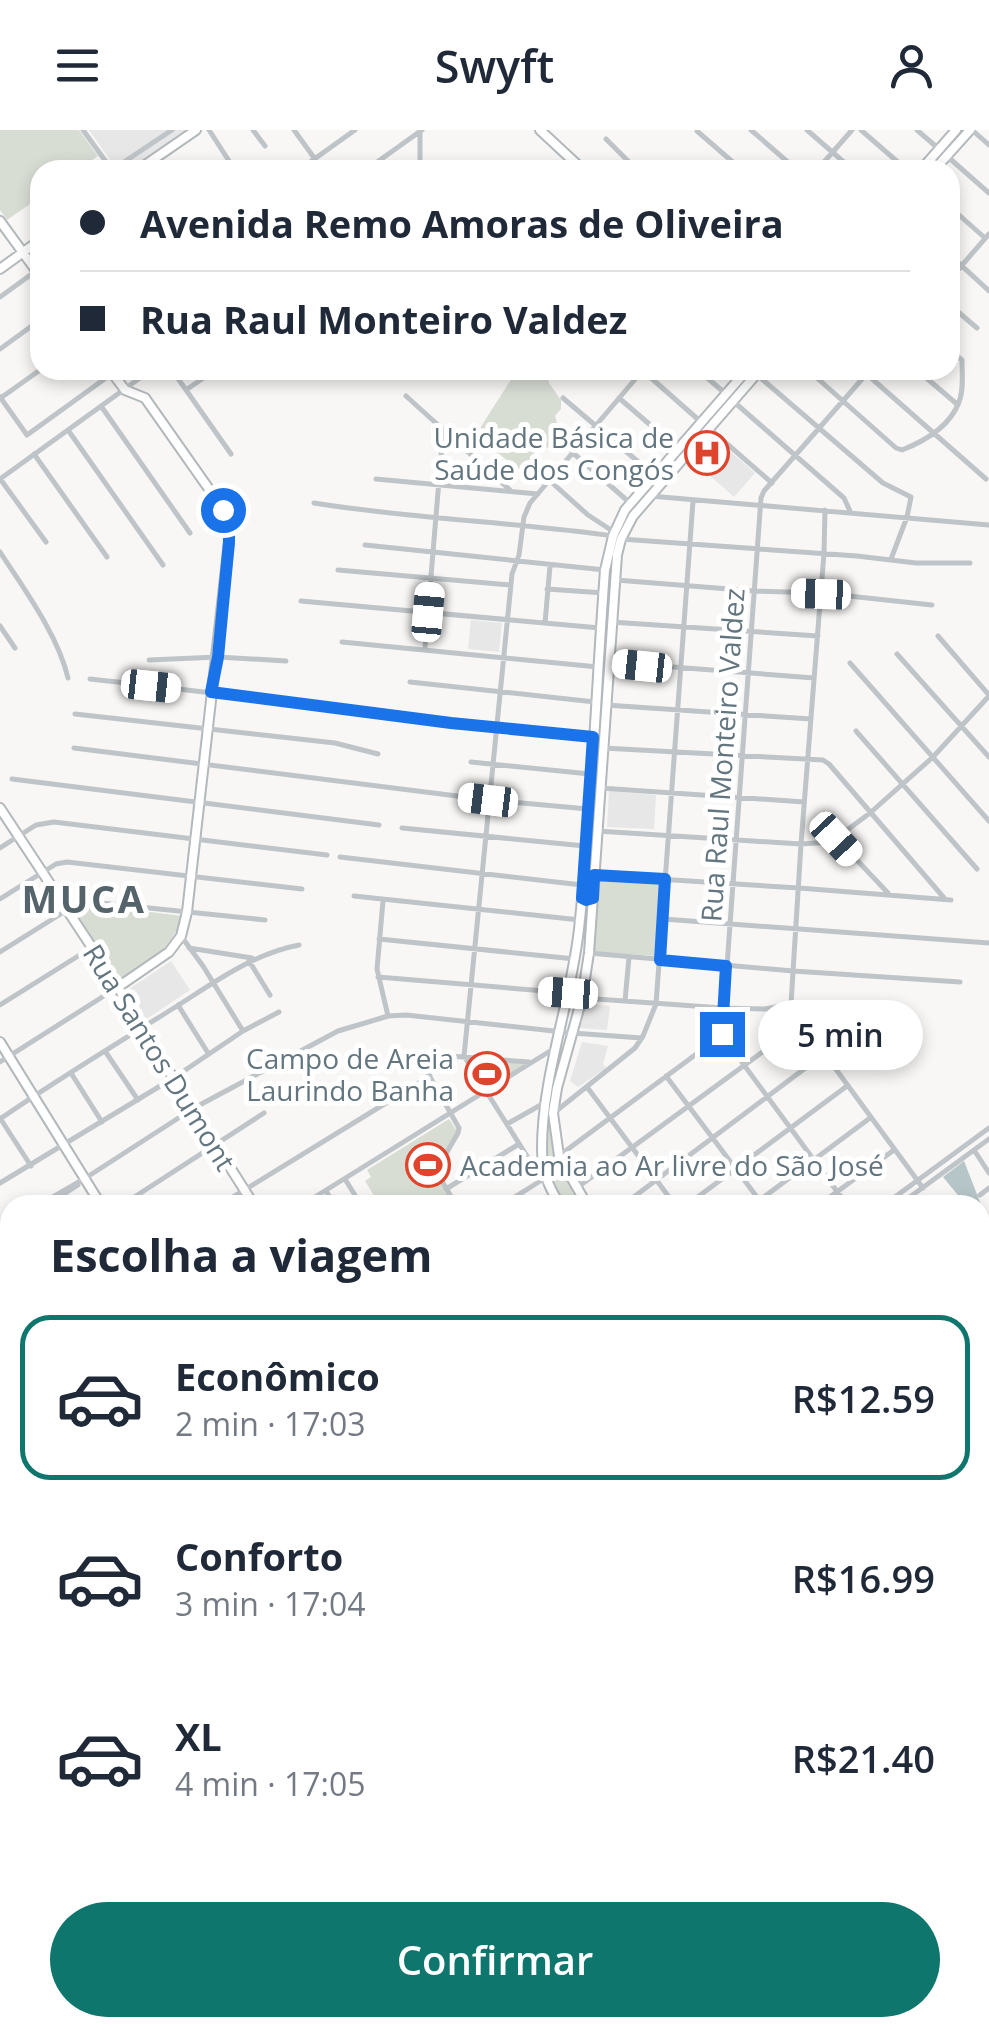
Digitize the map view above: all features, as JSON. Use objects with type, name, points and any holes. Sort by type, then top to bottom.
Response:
[{"type":"main road","points":[[152,160],[196,130]]},
{"type":"main road","points":[[540,130],[572,160]]},
{"type":"main road","points":[[939,160],[956,130]]},
{"type":"main road","points":[[934,160],[971,130]]},
{"type":"main road","points":[[0,221],[30,261]]},
{"type":"main road","points":[[0,269],[30,248]]},
{"type":"main road","points":[[118,380],[124,390],[145,398],[223,510],[229,525],[229,542],[187,912],[180,936],[162,958],[118,987]]},
{"type":"main road","points":[[578,1195],[568,1184],[559,1156],[553,1114],[590,953],[611,622],[606,570],[616,536],[745,380]]},
{"type":"main road","points":[[554,1195],[544,1181],[546,1102],[575,958],[600,628],[614,580],[618,522],[654,476],[682,452]]},
{"type":"main road","name":"Rua Santos Dumont","points":[[0,808],[248,1195]]},
{"type":"main road","points":[[582,898],[593,898]]},
{"type":"main road","points":[[580,916],[586,910],[593,912]]},
{"type":"main road","points":[[0,1042],[95,1195]]},
{"type":"main road","points":[[555,1195],[555,1189],[568,1184]]},
{"type":"street","points":[[84,130],[105,160]]},
{"type":"street","points":[[127,160],[172,130]]},
{"type":"street","points":[[208,130],[228,160]]},
{"type":"street","points":[[254,130],[265,146]]},
{"type":"street","points":[[294,130],[314,159],[355,130]]},
{"type":"street","points":[[340,130],[345,138]]},
{"type":"street","points":[[380,160],[421,130]]},
{"type":"street","points":[[420,160],[421,130]]},
{"type":"street","points":[[751,130],[786,160]]},
{"type":"street","points":[[807,130],[842,160]]},
{"type":"street","points":[[826,160],[852,130]]},
{"type":"street","points":[[861,130],[896,160]]},
{"type":"street","points":[[917,130],[951,160]]},
{"type":"street","points":[[971,130],[989,145]]},
{"type":"street","points":[[697,131],[730,160]]},
{"type":"street","points":[[606,139],[627,160]]},
{"type":"street","points":[[960,168],[989,193]]},
{"type":"street","points":[[960,214],[987,236],[962,266],[989,290]]},
{"type":"street","points":[[0,297],[30,278]]},
{"type":"street","points":[[960,313],[978,328]]},
{"type":"street","points":[[0,349],[30,327]]},
{"type":"street","points":[[819,380],[902,450],[935,433],[958,405],[960,358]]},
{"type":"street","points":[[30,377],[0,397],[28,435],[101,380]]},
{"type":"street","points":[[46,542],[0,479],[137,380]]},
{"type":"street","points":[[179,380],[231,454]]},
{"type":"street","points":[[186,390],[200,380]]},
{"type":"street","points":[[520,1195],[544,1181],[464,1056],[511,584],[530,503],[634,380]]},
{"type":"street","points":[[654,380],[772,483]]},
{"type":"street","points":[[709,380],[845,500],[850,512]]},
{"type":"street","points":[[764,380],[883,483],[910,496],[907,517],[891,560]]},
{"type":"street","points":[[760,506],[772,483],[860,380]]},
{"type":"street","points":[[877,380],[986,479]]},
{"type":"street","points":[[929,380],[958,405]]},
{"type":"street","points":[[134,382],[145,398]]},
{"type":"street","points":[[406,396],[512,492]]},
{"type":"street","points":[[563,398],[654,476]]},
{"type":"street","points":[[619,398],[682,452]]},
{"type":"street","points":[[102,406],[190,533]]},
{"type":"street","points":[[68,430],[163,566]]},
{"type":"street","points":[[425,648],[442,432]]},
{"type":"street","points":[[572,452],[631,504]]},
{"type":"street","points":[[34,454],[107,557]]},
{"type":"street","points":[[376,479],[538,494]]},
{"type":"street","points":[[549,480],[616,536]]},
{"type":"street","points":[[650,496],[989,525]]},
{"type":"street","points":[[553,1114],[635,1048],[656,1004],[693,501]]},
{"type":"street","points":[[314,503],[690,544],[916,563],[970,563]]},
{"type":"street","name":"Rua Raul Monteiro Valdez","points":[[722,1034],[760,506]]},
{"type":"street","points":[[826,510],[795,929],[793,1006],[802,1024],[923,1188]]},
{"type":"street","points":[[364,545],[606,570]]},
{"type":"street","points":[[0,552],[51,638],[68,678]]},
{"type":"street","points":[[545,623],[550,566]]},
{"type":"street","points":[[338,570],[511,584]]},
{"type":"street","points":[[614,580],[932,604]]},
{"type":"street","points":[[547,588],[606,599]]},
{"type":"street","points":[[300,601],[600,628]]},
{"type":"street","points":[[611,622],[818,636]]},
{"type":"street","points":[[0,626],[14,648]]},
{"type":"street","points":[[597,831],[801,844],[836,839],[933,757],[989,695],[938,636]]},
{"type":"street","points":[[342,642],[598,667]]},
{"type":"street","points":[[897,654],[989,757]]},
{"type":"street","points":[[148,660],[218,657],[286,661]]},
{"type":"street","points":[[608,662],[814,678]]},
{"type":"street","points":[[850,664],[989,821]]},
{"type":"street","points":[[90,679],[593,737]]},
{"type":"street","points":[[410,682],[595,702]]},
{"type":"street","points":[[606,705],[811,719]]},
{"type":"street","points":[[76,714],[335,742],[378,754]]},
{"type":"street","points":[[856,731],[977,868]]},
{"type":"street","points":[[74,748],[588,809]]},
{"type":"street","points":[[594,875],[948,900],[826,761],[603,748]]},
{"type":"street","points":[[471,762],[590,774]]},
{"type":"street","points":[[12,779],[379,825]]},
{"type":"street","points":[[600,788],[804,802]]},
{"type":"street","points":[[0,848],[36,825],[54,822],[326,855]]},
{"type":"street","points":[[402,828],[585,846]]},
{"type":"street","points":[[836,839],[890,896]]},
{"type":"street","points":[[340,857],[582,885]]},
{"type":"street","points":[[0,899],[56,864],[67,862],[302,888]]},
{"type":"street","points":[[354,896],[477,911],[580,916]]},
{"type":"street","points":[[383,900],[376,961],[388,1016]]},
{"type":"street","points":[[0,952],[66,910],[91,902],[265,920]]},
{"type":"street","points":[[663,920],[989,943]]},
{"type":"street","points":[[180,936],[243,1031]]},
{"type":"street","points":[[379,939],[575,958]]},
{"type":"street","points":[[30,1166],[0,1118],[252,960],[300,945]]},
{"type":"street","points":[[0,1005],[91,948]]},
{"type":"street","points":[[189,948],[252,960]]},
{"type":"street","points":[[590,953],[960,982]]},
{"type":"street","points":[[625,1002],[629,957]]},
{"type":"street","points":[[252,960],[270,995]]},
{"type":"street","points":[[378,977],[568,993]]},
{"type":"street","points":[[0,1062],[118,987]]},
{"type":"street","points":[[582,998],[723,1008],[821,1004]]},
{"type":"street","points":[[178,1005],[209,1054]]},
{"type":"street","points":[[0,1183],[279,1012]]},
{"type":"street","points":[[56,1195],[194,1108],[338,1032],[388,1016],[642,1038]]},
{"type":"street","points":[[568,1184],[632,1148],[802,1024]]},
{"type":"street","points":[[559,1156],[722,1034],[840,1195]]},
{"type":"street","points":[[320,1195],[558,1046]]},
{"type":"street","points":[[105,1051],[138,1100]]},
{"type":"street","points":[[449,1195],[436,1171],[459,1128],[421,1058],[423,1053],[532,1062]]},
{"type":"street","points":[[636,1195],[824,1054]]},
{"type":"street","points":[[71,1073],[102,1122]]},
{"type":"street","points":[[237,1195],[430,1076]]},
{"type":"street","points":[[666,1076],[754,1195]]},
{"type":"street","points":[[700,1195],[847,1086]]},
{"type":"street","points":[[587,1087],[667,1195]]},
{"type":"street","points":[[507,1124],[546,1102]]},
{"type":"street","points":[[137,1195],[264,1113]]},
{"type":"street","points":[[769,1195],[870,1118]]},
{"type":"street","points":[[898,1195],[989,1128]]},
{"type":"street","points":[[913,1195],[989,1139]]},
{"type":"street","points":[[446,1190],[519,1144]]},
{"type":"street","points":[[833,1195],[894,1150]]},
{"type":"street","points":[[974,1150],[989,1173]]},
{"type":"street","points":[[64,1195],[84,1179]]},
{"type":"street","points":[[345,1179],[355,1195]]},
{"type":"street","points":[[980,1194],[989,1188]]},
{"type":"street","points":[[326,1191],[329,1195]]},
{"type":"shaded area","points":[[0,130],[79,130],[98,156],[92,160],[30,160],[30,204],[7,220],[0,210]]},
{"type":"shaded area","points":[[89,130],[188,130],[144,160],[110,160]]},
{"type":"shaded area","points":[[511,380],[548,380],[561,400],[561,409],[555,416],[561,438],[534,453],[533,474],[521,471],[477,437]]},
{"type":"shaded area","points":[[721,443],[755,473],[734,497],[700,467]]},
{"type":"shaded area","points":[[607,613],[590,894],[587,895],[584,894]]},
{"type":"shaded area","points":[[471,620],[502,623],[499,652],[468,649]]},
{"type":"shaded area","points":[[609,791],[656,795],[654,829],[607,827]]},
{"type":"shaded area","points":[[597,879],[662,883],[657,956],[593,952]]},
{"type":"shaded area","points":[[92,905],[183,916],[165,947],[118,981],[70,910]]},
{"type":"shaded area","points":[[171,961],[190,990],[145,1020],[126,991]]},
{"type":"shaded area","points":[[585,1004],[610,1006],[607,1030],[579,1028]]},
{"type":"shaded area","points":[[582,1042],[608,1046],[603,1064],[606,1068],[578,1087],[570,1081]]},
{"type":"shaded area","points":[[467,1058],[525,1064],[487,1089]]},
{"type":"shaded area","points":[[549,1112],[560,1161],[578,1195],[558,1195],[549,1172]]},
{"type":"shaded area","points":[[449,1119],[457,1131],[433,1171],[448,1195],[374,1195],[365,1181],[371,1177],[367,1170]]},
{"type":"shaded area","points":[[964,1161],[977,1195],[958,1195],[943,1177]]},
{"type":"place","name":"Unidade Básica de Saúde dos Congós","points":[[707,453]]},
{"type":"place","name":"Campo de Areia Laurindo Banha","points":[[487,1074]]},
{"type":"place","name":"Academia ao Ar livre do São José","points":[[428,1165]]},
{"type":"district","name":"MUCA","points":[[84,898]]},
{"type":"route","points":[[223,510],[229,525],[229,542],[211,692],[593,737],[582,898],[593,898],[594,875],[665,879],[660,960],[726,966],[722,1034]]}]
